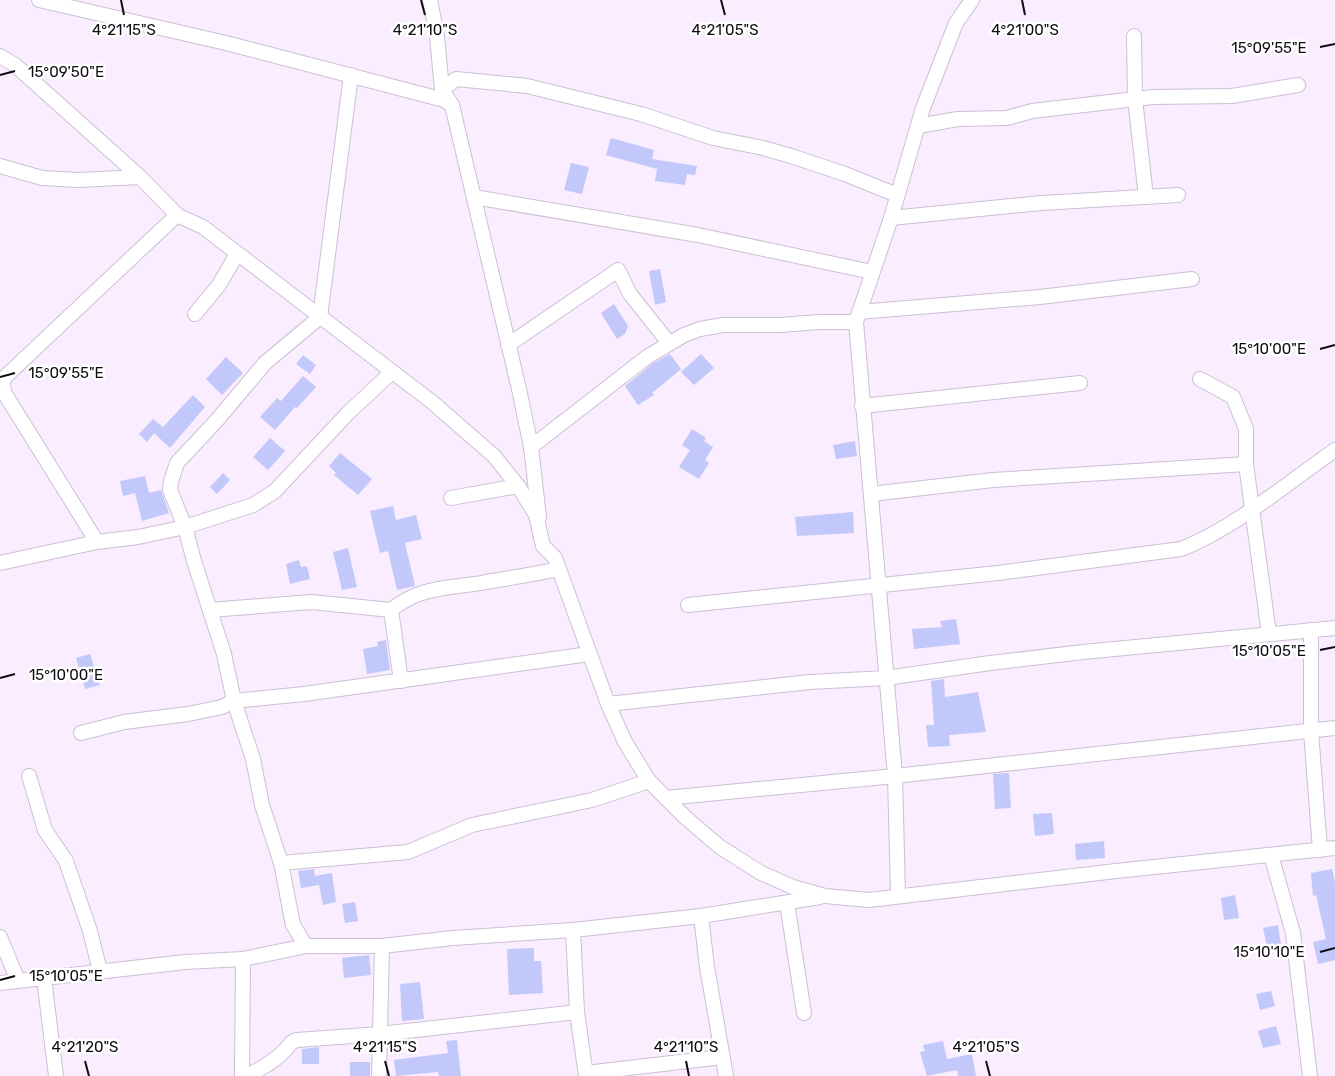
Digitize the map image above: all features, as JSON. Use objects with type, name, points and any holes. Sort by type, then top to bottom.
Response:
[{"type":"street","points":[[39,0],[226,43],[444,100],[452,105]]},
{"type":"street","points":[[430,0],[437,36],[442,90],[452,105],[531,447],[543,546]]},
{"type":"street","points":[[898,896],[895,776],[862,406],[858,317],[891,218],[923,108],[956,23],[972,0]]},
{"type":"street","points":[[1134,36],[1135,99],[1146,197]]},
{"type":"street","points":[[0,56],[15,65],[140,177],[177,215],[203,227],[464,429],[494,456],[518,486],[536,515],[543,546],[555,558],[608,704],[625,742],[649,781],[720,847],[753,868],[793,887],[825,896],[869,900],[1335,848]]},
{"type":"street","points":[[306,946],[293,926],[281,863],[262,805],[253,759],[234,701],[224,654],[185,527],[170,490],[177,464],[265,363],[320,316],[351,75]]},
{"type":"street","points":[[442,90],[456,79],[527,86],[641,114],[714,138],[763,148],[845,174],[897,195]]},
{"type":"street","points":[[918,126],[958,119],[1007,118],[1032,111],[1153,96],[1232,96],[1298,85]]},
{"type":"street","points":[[0,166],[42,178],[79,180],[140,177]]},
{"type":"street","points":[[891,218],[1041,203],[1178,195]]},
{"type":"street","points":[[474,197],[698,235],[872,272]]},
{"type":"street","points":[[97,542],[5,394],[2,382],[177,215]]},
{"type":"street","points":[[195,314],[219,285],[237,254]]},
{"type":"street","points":[[508,345],[618,270],[630,294],[669,343]]},
{"type":"street","points":[[531,447],[647,357],[669,343],[700,329],[723,325],[819,322],[1192,279]]},
{"type":"street","points":[[0,563],[97,542],[138,537],[185,527],[253,506],[275,490],[348,412],[392,373]]},
{"type":"street","points":[[1200,379],[1233,397],[1246,429],[1246,464],[1269,634]]},
{"type":"street","points":[[862,406],[1080,383]]},
{"type":"street","points":[[688,605],[998,573],[1181,549],[1201,540],[1252,508],[1335,450]]},
{"type":"street","points":[[871,494],[993,480],[1246,464]]},
{"type":"street","points":[[451,498],[518,486]]},
{"type":"street","points":[[210,610],[311,602],[391,610],[403,600],[426,590],[484,583],[559,569]]},
{"type":"street","points":[[391,610],[401,681]]},
{"type":"street","points":[[608,704],[810,682],[886,678],[990,663],[1335,628]]},
{"type":"street","points":[[1311,630],[1311,730],[1320,850]]},
{"type":"street","points":[[81,733],[124,722],[222,707],[234,701],[304,694],[589,654]]},
{"type":"street","points":[[666,798],[895,776],[1335,728]]},
{"type":"street","points":[[29,776],[45,830],[66,861],[90,931],[100,971]]},
{"type":"street","points":[[281,863],[408,852],[472,825],[592,800],[649,781]]},
{"type":"street","points":[[1271,855],[1293,933],[1310,1076]]},
{"type":"street","points":[[0,983],[185,962],[243,959],[306,946],[382,946],[453,938],[573,930],[701,916],[825,896]]},
{"type":"street","points":[[787,903],[804,1013]]},
{"type":"street","points":[[701,916],[707,967],[726,1076]]},
{"type":"street","points":[[573,930],[577,1012],[586,1074],[723,1057]]},
{"type":"street","points":[[0,937],[18,981]]},
{"type":"street","points":[[379,1076],[382,946]]},
{"type":"street","points":[[242,1076],[243,959]]},
{"type":"street","points":[[44,978],[56,1076]]},
{"type":"street","points":[[248,1076],[285,1052],[292,1041],[380,1034],[577,1012]]},
{"type":"building","points":[[611,138],[654,150],[652,159],[697,166],[695,175],[687,174],[685,185],[655,181],[657,169],[606,155]]},
{"type":"building","points":[[571,163],[589,167],[582,194],[564,190]]},
{"type":"building","points":[[660,269],[666,302],[655,305],[649,271]]},
{"type":"building","points":[[614,304],[628,326],[625,334],[617,339],[601,313]]},
{"type":"building","points":[[670,354],[681,369],[652,393],[654,395],[638,405],[625,386],[652,364]]},
{"type":"building","points":[[701,354],[714,368],[694,385],[681,372]]},
{"type":"building","points":[[303,355],[316,365],[310,374],[296,364]]},
{"type":"building","points":[[226,357],[243,373],[222,395],[206,379]]},
{"type":"building","points":[[303,376],[316,387],[275,430],[260,417],[277,398],[281,401]]},
{"type":"building","points":[[193,395],[205,407],[170,448],[154,433],[147,442],[139,434],[153,419],[163,427]]},
{"type":"building","points":[[692,429],[706,438],[704,441],[713,447],[705,460],[709,463],[699,479],[679,467],[690,450],[682,445]]},
{"type":"building","points":[[270,438],[285,451],[268,470],[253,457]]},
{"type":"building","points":[[855,441],[857,456],[836,459],[833,445]]},
{"type":"building","points":[[340,453],[372,479],[358,495],[334,475],[336,473],[329,466]]},
{"type":"building","points":[[223,473],[230,480],[217,494],[210,487]]},
{"type":"building","points":[[145,476],[149,493],[161,490],[169,513],[142,521],[135,493],[123,496],[120,481]]},
{"type":"building","points":[[393,506],[396,520],[416,515],[422,539],[405,543],[415,586],[397,590],[388,551],[380,553],[370,511]]},
{"type":"building","points":[[853,512],[854,533],[797,536],[795,517]]},
{"type":"building","points":[[348,548],[357,587],[342,590],[333,552]]},
{"type":"building","points":[[299,560],[301,567],[307,566],[310,579],[290,584],[286,564]]},
{"type":"building","points":[[956,619],[960,644],[914,649],[912,629],[942,627],[940,621]]},
{"type":"building","points":[[386,640],[390,670],[367,674],[363,649],[378,646],[377,642]]},
{"type":"building","points":[[90,654],[100,685],[85,689],[76,658]]},
{"type":"building","points":[[944,679],[945,697],[978,692],[986,732],[949,735],[950,746],[928,747],[926,725],[934,725],[931,681]]},
{"type":"building","points":[[1009,773],[1011,808],[995,809],[993,774]]},
{"type":"building","points":[[1052,813],[1054,834],[1035,836],[1033,814]]},
{"type":"building","points":[[1104,841],[1105,858],[1076,860],[1075,844]]},
{"type":"building","points":[[314,869],[315,876],[332,873],[336,902],[323,905],[319,885],[301,888],[298,871]]},
{"type":"building","points":[[1332,869],[1335,882],[1335,960],[1318,964],[1313,942],[1326,939],[1316,895],[1313,896],[1311,873]]},
{"type":"building","points":[[1235,895],[1239,918],[1224,920],[1221,898]]},
{"type":"building","points":[[355,902],[358,921],[345,923],[342,904]]},
{"type":"building","points":[[1278,925],[1281,945],[1267,947],[1263,928]]},
{"type":"building","points":[[534,948],[534,961],[541,961],[543,993],[509,995],[507,949]]},
{"type":"building","points":[[369,955],[371,975],[344,978],[342,958]]},
{"type":"building","points":[[420,982],[424,1019],[402,1021],[400,984]]},
{"type":"building","points":[[1271,991],[1275,1006],[1260,1010],[1256,994]]},
{"type":"building","points":[[1276,1026],[1281,1044],[1263,1048],[1258,1031]]},
{"type":"building","points":[[457,1040],[461,1076],[439,1076],[438,1072],[396,1076],[394,1060],[448,1053],[446,1041]]},
{"type":"building","points":[[943,1041],[947,1059],[972,1054],[976,1076],[958,1076],[957,1070],[927,1076],[920,1052],[925,1051],[923,1045]]},
{"type":"building","points":[[319,1047],[319,1064],[302,1064],[302,1049]]},
{"type":"building","points":[[350,1062],[370,1062],[370,1076],[350,1076]]}]
